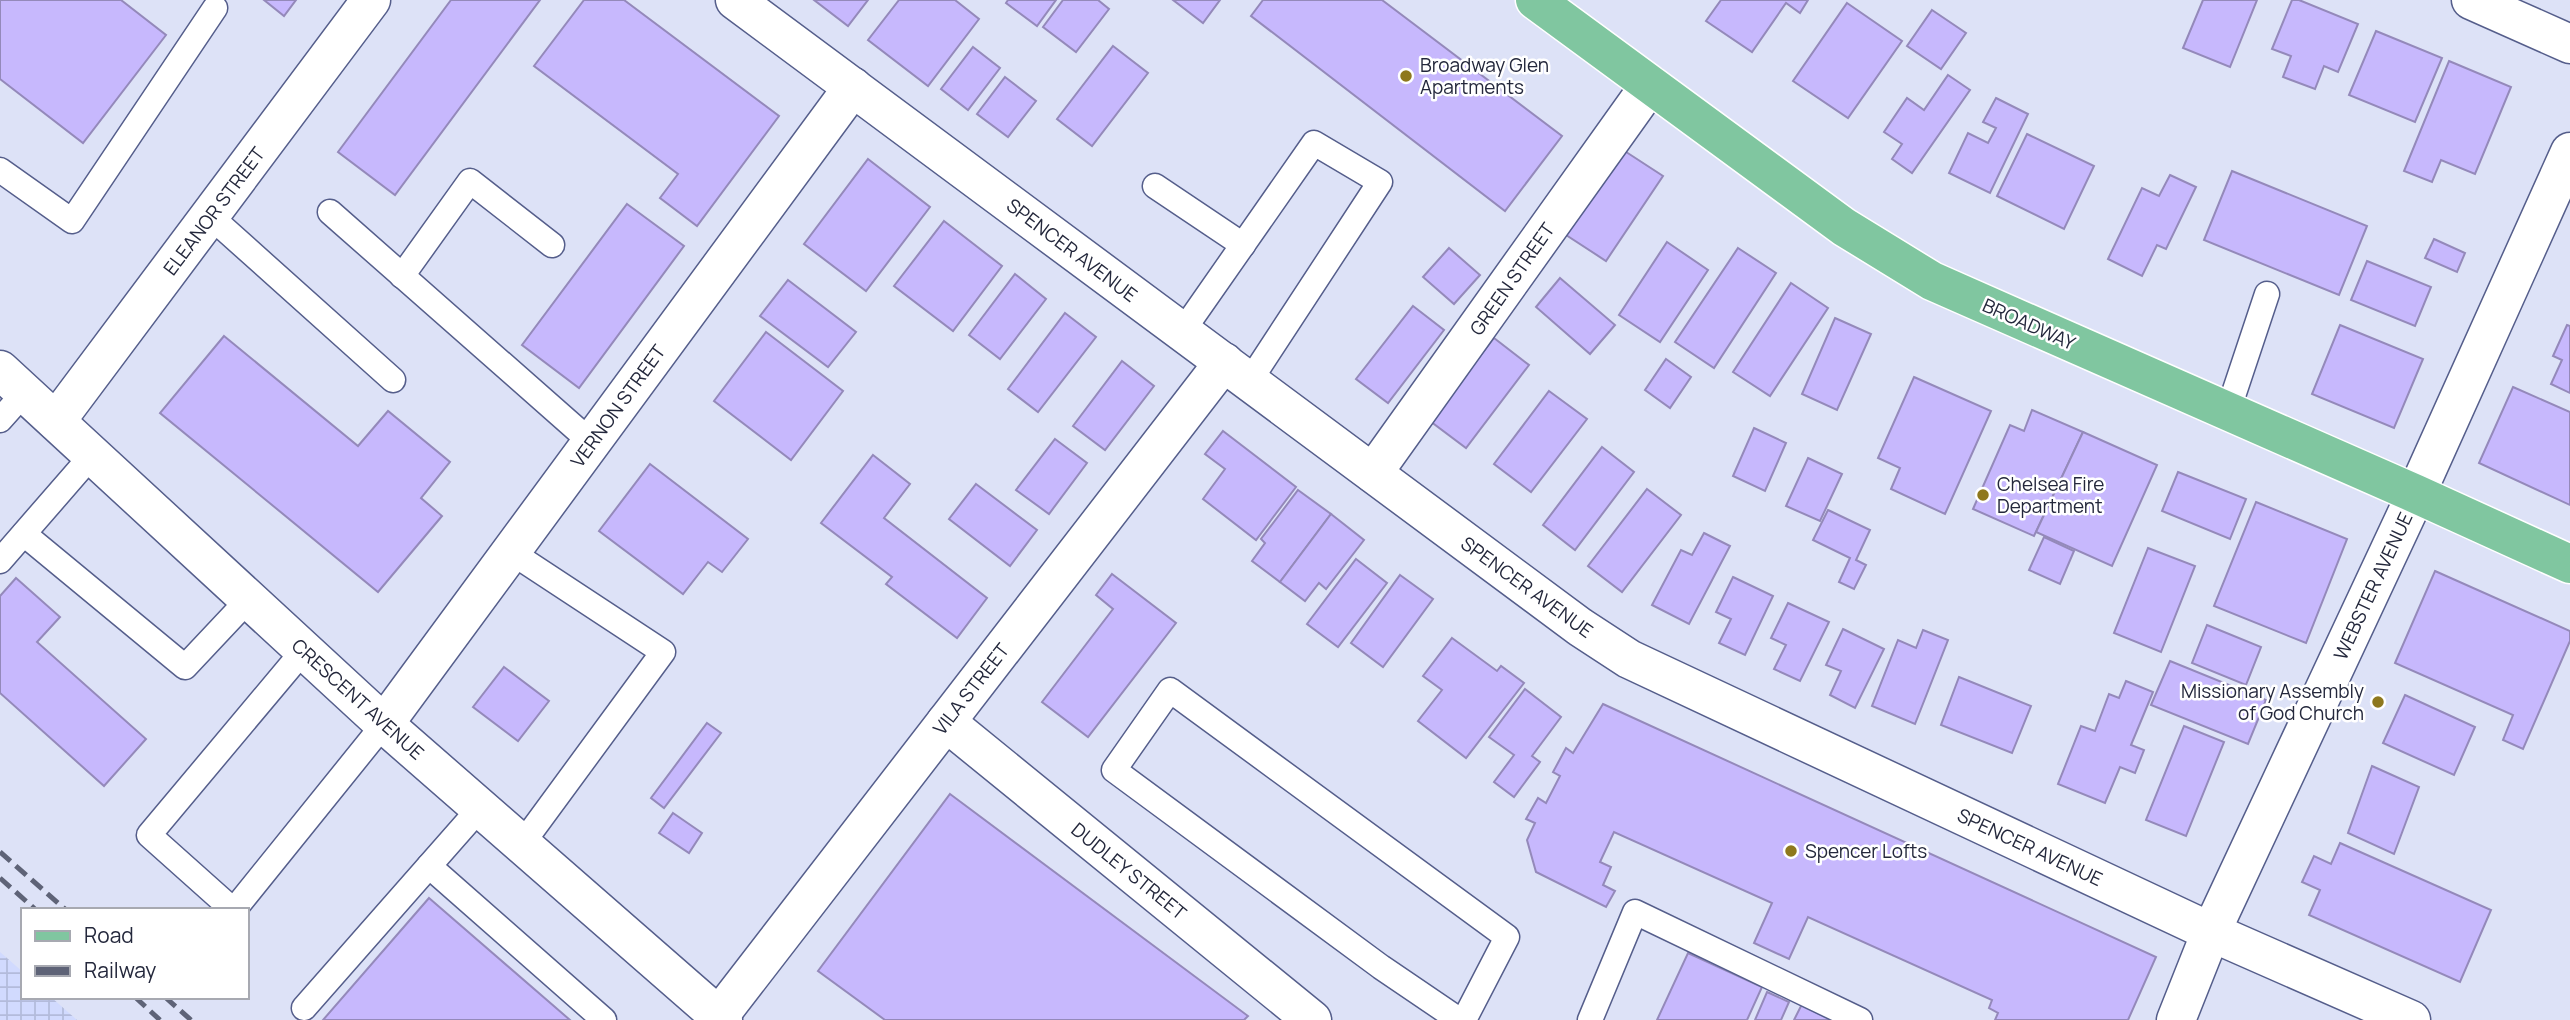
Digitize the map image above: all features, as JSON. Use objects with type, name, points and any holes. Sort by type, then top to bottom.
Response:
[{"type":"main road","name":"BROADWAY","points":[[1535,0],[1843,227],[1902,265],[1932,281],[2570,564]]},
{"type":"street","name":"ELEANOR STREET","points":[[56,421],[371,0]]},
{"type":"street","name":"SPENCER AVENUE","points":[[735,0],[1580,627],[1629,659],[2211,932],[2411,1020]]},
{"type":"street","points":[[2471,0],[2570,44]]},
{"type":"street","name":"GREEN STREET","points":[[1373,473],[1650,85]]},
{"type":"street","name":"VERNON STREET","points":[[384,724],[853,87]]},
{"type":"street","name":"WEBSTER AVENUE","points":[[2176,1020],[2211,932],[2416,494],[2570,152]]},
{"type":"street","name":"VILA STREET","points":[[721,1018],[946,722],[1237,372]]},
{"type":"street","name":"CRESCENT AVENUE","points":[[8,394],[56,421],[384,724],[721,1018]]},
{"type":"street","name":"DUDLEY STREET","points":[[946,722],[1312,1020]]},
{"type":"lane","points":[[0,170],[72,221],[215,8]]},
{"type":"lane","points":[[1182,332],[1314,144],[1380,182],[1237,372]]},
{"type":"lane","points":[[402,276],[470,181],[552,245]]},
{"type":"lane","points":[[1155,186],[1244,245]]},
{"type":"lane","points":[[330,212],[591,442]]},
{"type":"lane","points":[[210,216],[393,380]]},
{"type":"lane","points":[[2228,411],[2267,294]]},
{"type":"lane","points":[[0,561],[93,454]]},
{"type":"lane","points":[[24,534],[185,667],[249,599]]},
{"type":"lane","points":[[511,552],[663,652],[522,844]]},
{"type":"lane","points":[[232,908],[149,835],[304,650]]},
{"type":"lane","points":[[1170,690],[1507,937],[1461,1020],[1381,967],[1114,770],[1170,690]]},
{"type":"lane","points":[[236,908],[384,724]]},
{"type":"lane","points":[[304,1008],[480,808]]},
{"type":"lane","points":[[429,866],[604,1020]]},
{"type":"lane","points":[[1590,1020],[1635,912],[1860,1020]]},
{"type":"shaded area","points":[[0,952],[21,970],[21,999],[53,999],[77,1020],[0,1020]]},
{"type":"building","points":[[0,0],[121,0],[166,35],[83,143],[0,79]]},
{"type":"building","points":[[264,0],[296,0],[284,16]]},
{"type":"building","points":[[451,0],[540,0],[395,195],[338,152]]},
{"type":"building","points":[[584,0],[624,0],[779,116],[697,226],[660,198],[678,174],[534,66]]},
{"type":"building","points":[[814,0],[868,0],[848,26]]},
{"type":"building","points":[[899,0],[955,0],[979,19],[928,86],[868,40]]},
{"type":"building","points":[[1008,0],[1056,0],[1037,26],[1006,3]]},
{"type":"building","points":[[1063,0],[1098,0],[1109,9],[1076,52],[1043,27]]},
{"type":"building","points":[[1173,0],[1220,0],[1203,23]]},
{"type":"building","name":"Broadway Glen Apartments","points":[[1263,0],[1382,0],[1562,136],[1505,211],[1251,16]]},
{"type":"building","points":[[1721,0],[1808,0],[1800,13],[1786,3],[1752,52],[1706,21]]},
{"type":"building","points":[[2203,0],[2257,0],[2230,67],[2183,48]]},
{"type":"building","points":[[2292,0],[2299,0],[2358,24],[2338,72],[2324,66],[2315,89],[2283,77],[2291,56],[2272,49]]},
{"type":"building","points":[[1847,3],[1902,41],[1848,118],[1793,81]]},
{"type":"building","points":[[1932,10],[1966,33],[1941,69],[1907,46]]},
{"type":"building","points":[[2376,31],[2442,58],[2415,122],[2349,95]]},
{"type":"building","points":[[1113,46],[1148,73],[1092,146],[1057,119]]},
{"type":"building","points":[[973,47],[1000,68],[968,110],[941,89]]},
{"type":"building","points":[[2449,61],[2511,87],[2475,174],[2441,160],[2432,182],[2404,171]]},
{"type":"building","points":[[1948,75],[1970,90],[1912,173],[1892,159],[1902,144],[1884,132],[1907,98],[1924,110]]},
{"type":"building","points":[[1005,77],[1036,101],[1008,137],[977,114]]},
{"type":"building","points":[[1996,98],[2028,114],[1990,193],[1949,173],[1968,133],[1988,143],[1996,128],[1983,122]]},
{"type":"building","points":[[2027,134],[2094,166],[2064,229],[1997,196]]},
{"type":"building","points":[[1620,148],[1663,176],[1606,261],[1563,233]]},
{"type":"building","points":[[868,159],[930,207],[866,291],[804,244]]},
{"type":"building","points":[[2232,171],[2367,226],[2339,295],[2204,240]]},
{"type":"building","points":[[2170,175],[2196,187],[2166,249],[2157,245],[2142,276],[2108,259],[2142,188],[2159,196]]},
{"type":"building","points":[[627,204],[684,246],[579,388],[522,345]]},
{"type":"building","points":[[944,221],[1002,266],[953,331],[894,286]]},
{"type":"building","points":[[2434,239],[2465,253],[2457,272],[2425,258]]},
{"type":"building","points":[[1667,242],[1708,270],[1660,342],[1619,315]]},
{"type":"building","points":[[1449,248],[1480,275],[1454,304],[1423,277]]},
{"type":"building","points":[[1738,248],[1776,273],[1714,368],[1675,342]]},
{"type":"building","points":[[2367,261],[2431,287],[2415,326],[2351,300]]},
{"type":"building","points":[[1015,274],[1046,299],[1000,359],[969,335]]},
{"type":"building","points":[[1560,278],[1615,325],[1590,354],[1536,307]]},
{"type":"building","points":[[788,280],[856,332],[828,367],[760,316]]},
{"type":"building","points":[[1791,283],[1828,308],[1770,396],[1733,372]]},
{"type":"building","points":[[1413,306],[1444,330],[1388,403],[1356,379]]},
{"type":"building","points":[[1065,313],[1096,337],[1038,412],[1008,389]]},
{"type":"building","points":[[1835,318],[1871,334],[1837,410],[1802,394]]},
{"type":"building","points":[[2340,325],[2423,359],[2394,428],[2312,394]]},
{"type":"building","points":[[2567,325],[2570,326],[2570,393],[2551,384],[2562,360],[2553,356]]},
{"type":"building","points":[[766,332],[843,391],[791,460],[714,401]]},
{"type":"building","points":[[224,336],[358,446],[388,411],[450,462],[421,498],[442,516],[378,592],[160,413]]},
{"type":"building","points":[[1494,338],[1529,365],[1466,448],[1430,421]]},
{"type":"building","points":[[1666,359],[1691,377],[1670,408],[1645,390]]},
{"type":"building","points":[[1122,361],[1154,386],[1105,450],[1073,426]]},
{"type":"building","points":[[1914,377],[1991,411],[1945,514],[1891,489],[1900,468],[1878,458]]},
{"type":"building","points":[[2513,387],[2570,412],[2570,505],[2479,463]]},
{"type":"building","points":[[1549,391],[1587,419],[1531,492],[1494,464]]},
{"type":"building","points":[[2032,410],[2083,432],[2034,536],[1973,509],[2010,425],[2024,431]]},
{"type":"building","points":[[1754,428],[1786,443],[1765,491],[1733,476]]},
{"type":"building","points":[[1223,431],[1296,487],[1256,540],[1203,499],[1225,469],[1205,454]]},
{"type":"building","points":[[2083,432],[2157,465],[2112,566],[2036,532]]},
{"type":"building","points":[[1055,439],[1087,463],[1049,514],[1016,490]]},
{"type":"building","points":[[1602,447],[1634,472],[1575,550],[1543,525]]},
{"type":"building","points":[[873,455],[910,484],[884,518],[987,598],[957,638],[886,584],[892,577],[821,523]]},
{"type":"building","points":[[1808,458],[1842,474],[1820,521],[1786,506]]},
{"type":"building","points":[[650,464],[748,539],[722,572],[708,562],[683,594],[599,531]]},
{"type":"building","points":[[2178,472],[2246,499],[2230,539],[2162,511]]},
{"type":"building","points":[[976,484],[1037,530],[1010,566],[949,519]]},
{"type":"building","points":[[1647,489],[1681,515],[1622,592],[1588,566]]},
{"type":"building","points":[[1298,490],[1331,514],[1280,582],[1252,561],[1265,543],[1261,539]]},
{"type":"building","points":[[2256,502],[2347,539],[2306,643],[2214,606]]},
{"type":"building","points":[[1828,510],[1870,530],[1856,560],[1866,565],[1854,589],[1839,582],[1850,558],[1813,540]]},
{"type":"building","points":[[1331,514],[1364,540],[1326,589],[1319,583],[1305,601],[1280,582]]},
{"type":"building","points":[[1704,533],[1730,546],[1689,624],[1652,605],[1681,550],[1692,555]]},
{"type":"building","points":[[2044,537],[2074,551],[2060,584],[2029,570]]},
{"type":"building","points":[[2148,548],[2195,566],[2161,652],[2114,633]]},
{"type":"building","points":[[1356,559],[1387,583],[1338,647],[1307,624]]},
{"type":"building","points":[[2435,571],[2570,631],[2570,641],[2523,749],[2503,740],[2513,715],[2395,663]]},
{"type":"building","points":[[1112,574],[1176,623],[1088,737],[1042,702],[1113,609],[1096,595]]},
{"type":"building","points":[[1400,575],[1433,599],[1383,667],[1351,643]]},
{"type":"building","points":[[1733,577],[1773,596],[1745,655],[1719,643],[1731,619],[1716,612]]},
{"type":"building","points":[[16,578],[60,617],[37,642],[146,739],[104,786],[0,693],[0,596]]},
{"type":"building","points":[[1788,603],[1829,622],[1800,681],[1774,669],[1786,645],[1771,638]]},
{"type":"building","points":[[2207,625],[2261,647],[2246,685],[2192,663]]},
{"type":"building","points":[[1843,629],[1884,649],[1855,708],[1830,695],[1841,671],[1826,665]]},
{"type":"building","points":[[1923,630],[1948,640],[1915,724],[1872,706],[1898,640],[1916,648]]},
{"type":"building","points":[[1452,638],[1497,671],[1501,666],[1524,683],[1466,758],[1418,721],[1442,690],[1423,676]]},
{"type":"building","points":[[2170,661],[2266,700],[2248,744],[2151,705]]},
{"type":"building","points":[[504,667],[549,701],[518,741],[473,707]]},
{"type":"building","points":[[1959,677],[2031,706],[2012,753],[1941,725]]},
{"type":"building","points":[[2126,681],[2153,692],[2131,745],[2144,750],[2135,773],[2120,767],[2105,803],[2058,784],[2081,726],[2095,731],[2109,694],[2119,698]]},
{"type":"building","points":[[1525,689],[1561,717],[1532,756],[1540,762],[1514,797],[1494,782],[1514,755],[1489,737]]},
{"type":"building","points":[[2405,695],[2475,727],[2454,775],[2383,743]]},
{"type":"building","name":"Spencer Lofts","points":[[1603,704],[2156,957],[2128,1020],[1995,1020],[1998,1013],[1989,1008],[1992,1000],[1808,917],[1789,959],[1754,943],[1772,903],[1614,832],[1600,862],[1611,867],[1603,885],[1615,891],[1606,907],[1536,872],[1527,840],[1535,823],[1526,819],[1538,798],[1546,803],[1560,776],[1553,772],[1566,748],[1573,753]]},
{"type":"building","points":[[707,723],[721,733],[664,808],[651,798]]},
{"type":"building","points":[[2184,726],[2224,742],[2186,836],[2146,820]]},
{"type":"building","points":[[2372,766],[2419,787],[2394,854],[2348,833]]},
{"type":"building","points":[[950,794],[1248,1016],[1244,1020],[885,1020],[818,971]]},
{"type":"building","points":[[673,813],[702,833],[689,853],[659,833]]},
{"type":"building","points":[[2340,843],[2491,910],[2460,982],[2309,915],[2320,890],[2302,882],[2314,856],[2331,864]]},
{"type":"building","points":[[429,898],[570,1020],[323,1020]]},
{"type":"building","points":[[1688,953],[1762,987],[1747,1020],[1657,1020]]},
{"type":"building","points":[[1767,992],[1789,1002],[1781,1020],[1755,1020]]},
{"type":"building","points":[[1802,1004],[1838,1020],[1794,1020]]},
{"type":"railway","points":[[0,852],[64,908]]},
{"type":"railway","points":[[0,878],[34,908]]},
{"type":"railway","points":[[137,999],[160,1020]]},
{"type":"railway","points":[[167,999],[191,1020]]},
{"type":"place","name":"Broadway Glen Apartments","points":[[1406,76]]},
{"type":"place","name":"Chelsea Fire Department","points":[[1983,495]]},
{"type":"place","name":"Missionary Assembly of God Church","points":[[2378,702]]},
{"type":"place","name":"Spencer Lofts","points":[[1791,851]]}]
